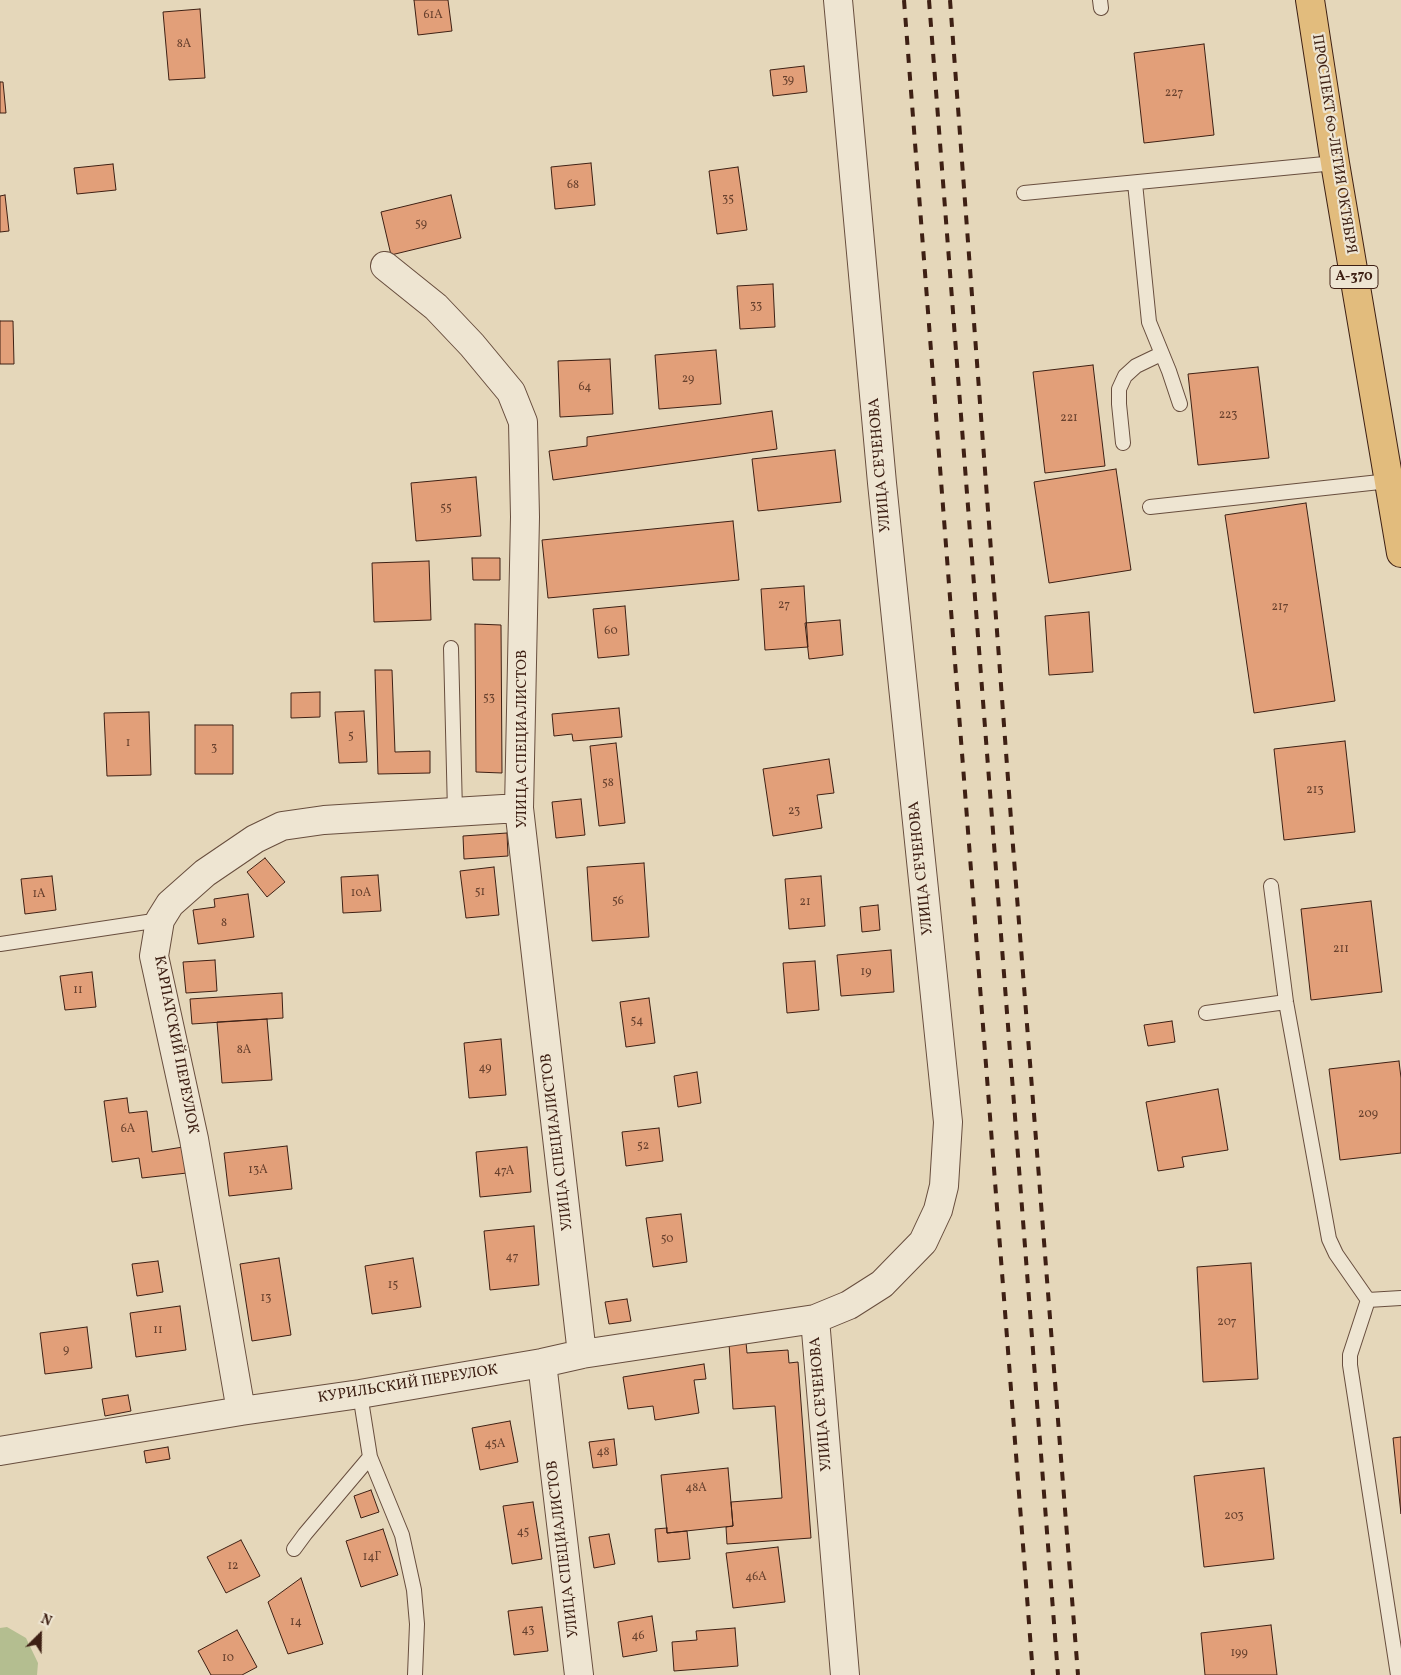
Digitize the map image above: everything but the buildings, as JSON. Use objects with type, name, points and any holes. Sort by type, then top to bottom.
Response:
[{"type":"highway","name":"ПРОСПЕКТ 60-ЛЕТИЯ ОКТЯБРЯ","points":[[1310,0],[1335,163],[1401,549]]},
{"type":"street","name":"УЛИЦА СЕЧЕНОВА","points":[[838,0],[882,483],[948,1122],[944,1186],[938,1210],[923,1242],[882,1284],[849,1305],[815,1319],[844,1675]]},
{"type":"street","name":"УЛИЦА СПЕЦИАЛИСТОВ","points":[[385,266],[436,307],[472,345],[511,392],[523,422],[525,517],[520,808],[582,1354]]},
{"type":"street","name":"КАРПАТСКИЙ ПЕРЕУЛОК","points":[[241,1411],[194,1139],[154,956],[160,920],[170,904],[205,873],[255,839],[282,826],[324,820],[520,808]]},
{"type":"street","name":"КУРИЛЬСКИЙ ПЕРЕУЛОК","points":[[4,1447],[360,1394],[542,1363],[582,1354],[815,1319]]},
{"type":"street","name":"УЛИЦА СПЕЦИАЛИСТОВ","points":[[542,1363],[579,1675]]},
{"type":"lane","points":[[1024,194],[1335,163]]},
{"type":"lane","points":[[1135,183],[1149,322],[1180,404]]},
{"type":"lane","points":[[1123,442],[1119,389],[1125,376],[1136,366],[1161,354]]},
{"type":"lane","points":[[1150,507],[1389,481]]},
{"type":"lane","points":[[451,648],[455,812]]},
{"type":"lane","points":[[1271,886],[1286,1002],[1329,1239],[1336,1254],[1368,1300]]},
{"type":"lane","points":[[0,944],[160,920]]},
{"type":"lane","points":[[1206,1013],[1286,1002]]},
{"type":"lane","points":[[1368,1300],[1401,1298]]},
{"type":"lane","points":[[1368,1300],[1350,1355],[1398,1675]]},
{"type":"lane","points":[[360,1394],[370,1457],[402,1536],[414,1590],[417,1624],[415,1675]]},
{"type":"lane","points":[[294,1549],[370,1457]]},
{"type":"green space","points":[[7,1627],[26,1638],[38,1663],[37,1675],[0,1675],[0,1628]]},
{"type":"railway","points":[[904,0],[1033,1675]]},
{"type":"railway","points":[[929,0],[1058,1675]]},
{"type":"railway","points":[[950,0],[1013,846],[1078,1675]]}]
